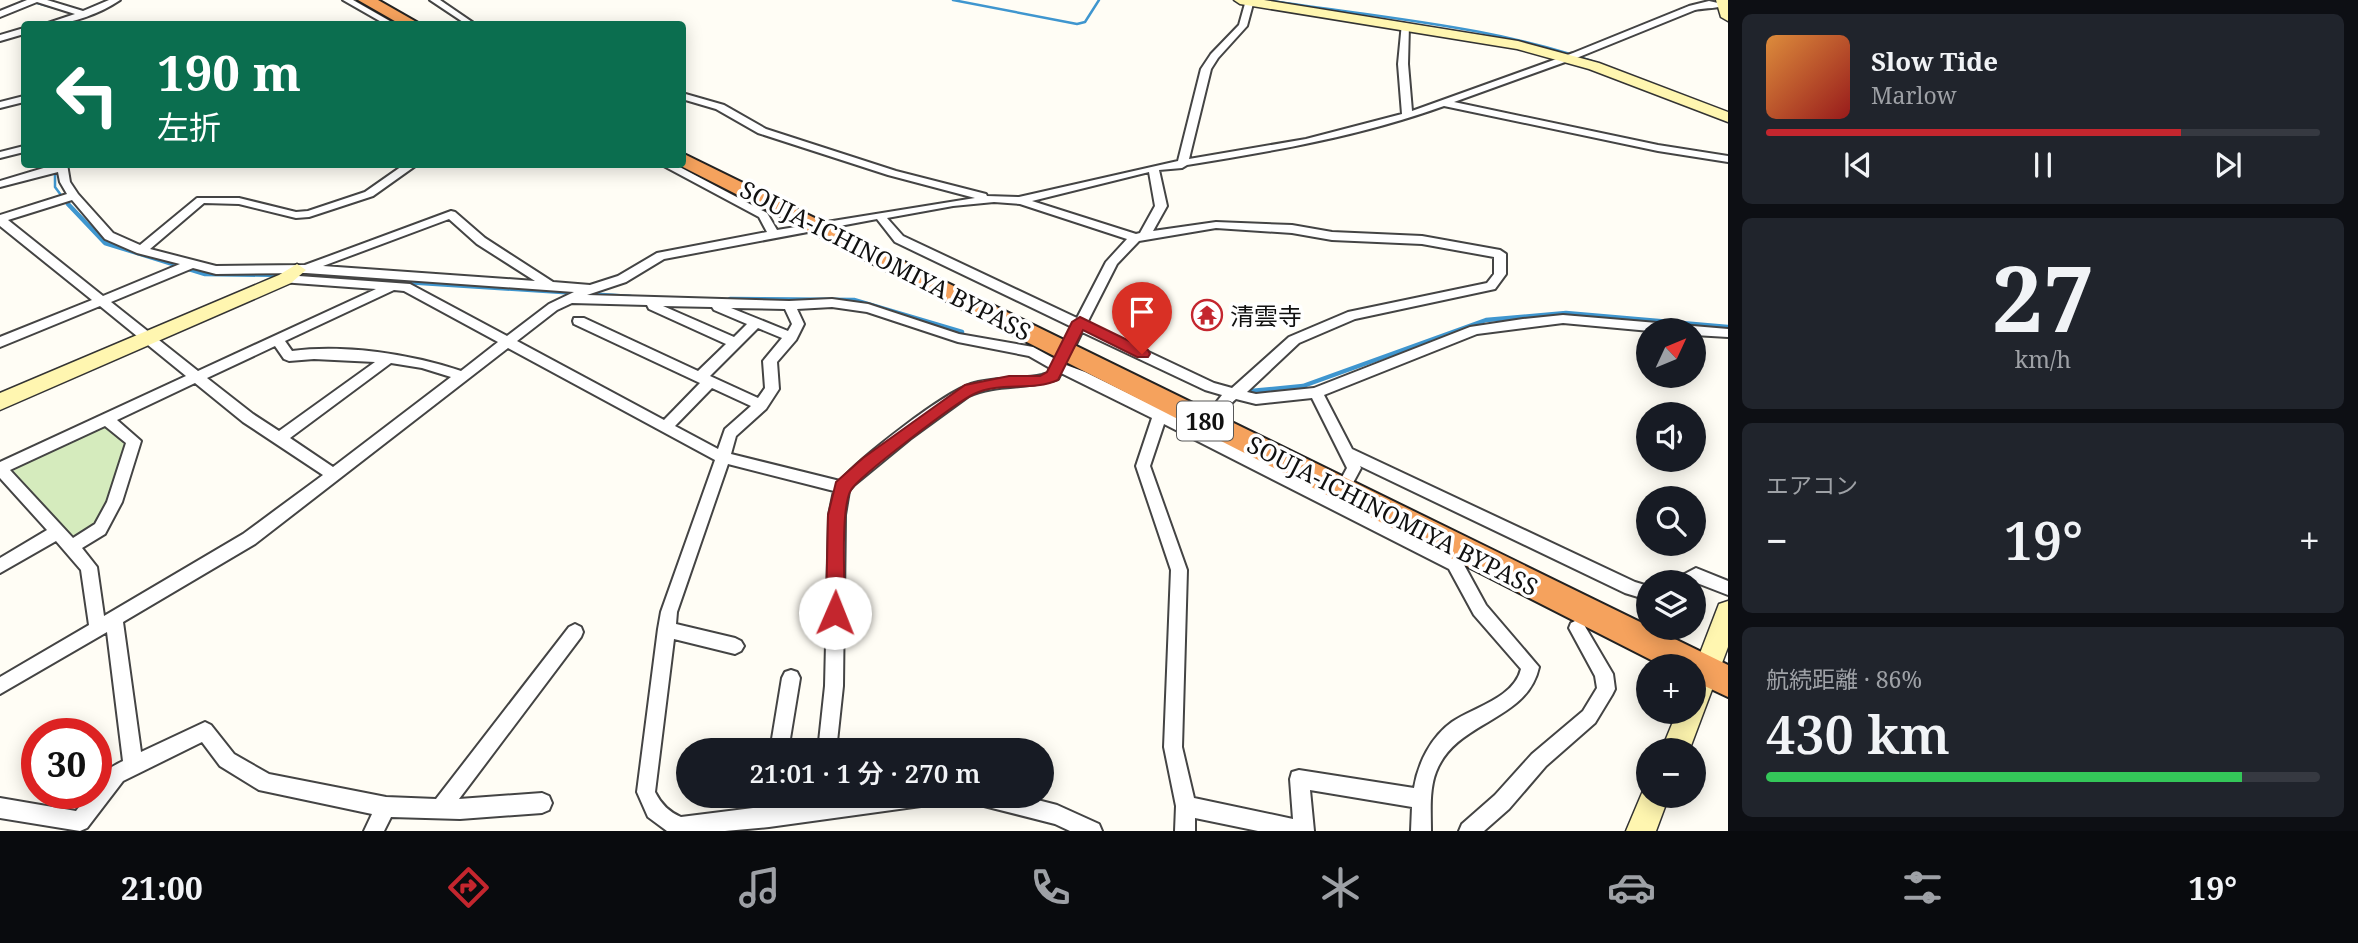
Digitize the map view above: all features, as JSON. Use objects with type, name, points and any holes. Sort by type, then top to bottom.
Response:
[{"type":"highway","points":[[366,0],[406,21]]},
{"type":"highway","name":"SOUJA-ICHINOMIYA BYPASS","points":[[686,161],[817,226],[1062,359],[1165,410],[1208,422],[1342,490],[1454,555],[1717,677]]},
{"type":"street","points":[[0,14],[34,1],[85,20],[116,0]]},
{"type":"street","points":[[347,0],[386,21]]},
{"type":"street","points":[[434,0],[466,21]]},
{"type":"street","points":[[1182,165],[1206,69],[1214,56],[1243,26],[1246,0],[1495,40],[1575,56],[1728,117]]},
{"type":"street","points":[[1021,201],[1153,168],[1306,142],[1407,116],[1575,56],[1692,8],[1709,4],[1724,8]]},
{"type":"street","points":[[1405,25],[1407,116]]},
{"type":"street","points":[[0,38],[21,32]]},
{"type":"street","points":[[686,97],[720,107],[762,131],[892,173],[994,200]]},
{"type":"street","points":[[0,105],[21,100]]},
{"type":"street","points":[[1445,103],[1559,125],[1657,148],[1728,159]]},
{"type":"street","points":[[0,155],[21,150]]},
{"type":"street","points":[[0,184],[59,168],[65,182],[66,198],[109,236],[185,267],[550,286],[581,294],[646,303],[832,303],[868,308],[958,338],[1062,359]]},
{"type":"street","points":[[141,250],[201,200],[239,201],[296,215],[309,214],[369,194],[407,168]]},
{"type":"street","points":[[673,168],[763,215],[774,234]]},
{"type":"street","points":[[828,738],[834,686],[837,515],[842,487],[869,463],[971,388],[1009,382],[1042,381],[1053,376],[1112,262],[1139,237],[1161,206],[1153,168]]},
{"type":"street","points":[[0,219],[66,198]]},
{"type":"street","points":[[0,686],[249,538],[553,307],[622,279],[662,256],[953,203],[994,200],[1021,201],[1139,237],[1216,225],[1292,229],[1332,236],[1422,240],[1500,254],[1500,274],[1492,286],[1352,314],[1294,340],[1234,393],[1208,422]]},
{"type":"street","points":[[0,402],[294,274],[451,214],[481,241],[550,286]]},
{"type":"street","points":[[881,216],[900,239],[1080,322],[1210,387],[1256,398],[1316,393],[1475,330],[1523,323],[1563,319],[1728,333]]},
{"type":"street","points":[[0,219],[248,418],[333,474]]},
{"type":"street","points":[[0,327],[6,339],[185,267]]},
{"type":"street","points":[[294,274],[406,287],[721,457],[842,487]]},
{"type":"street","points":[[98,628],[89,567],[0,468],[392,286]]},
{"type":"street","points":[[646,303],[736,343]]},
{"type":"street","points":[[711,304],[790,337]]},
{"type":"street","points":[[789,305],[798,324],[769,361],[772,389],[761,405],[730,433],[716,481],[669,611],[646,792],[652,809],[663,821],[681,827],[834,808]]},
{"type":"street","points":[[579,321],[761,405]]},
{"type":"street","points":[[666,426],[756,323]]},
{"type":"street","points":[[277,340],[289,356],[317,352],[417,360],[462,376]]},
{"type":"street","points":[[279,439],[390,357]]},
{"type":"street","points":[[1316,393],[1354,468],[1342,490]]},
{"type":"street","points":[[1185,831],[1186,806],[1173,747],[1179,570],[1143,466],[1165,410],[1454,555],[1480,610],[1530,667],[1529,679],[1521,689],[1487,713],[1462,726],[1444,742],[1427,771],[1422,799],[1421,831]]},
{"type":"street","points":[[71,547],[100,529],[114,502],[134,441],[106,419]]},
{"type":"street","points":[[1347,453],[1636,589]]},
{"type":"street","points":[[0,566],[57,532]]},
{"type":"street","points":[[1706,579],[1728,589]]},
{"type":"street","points":[[1717,677],[1728,612]]},
{"type":"street","points":[[114,619],[133,763]]},
{"type":"street","points":[[1469,831],[1502,802],[1539,760],[1589,716],[1606,689],[1604,674],[1577,628]]},
{"type":"street","points":[[666,629],[735,646]]},
{"type":"street","points":[[440,808],[575,632]]},
{"type":"street","points":[[781,738],[791,678]]},
{"type":"street","points":[[0,808],[80,821],[116,774],[133,763],[205,731],[228,760],[266,783],[386,807],[440,808],[542,803]]},
{"type":"street","points":[[1186,806],[1304,831],[1299,779],[1422,799]]},
{"type":"street","points":[[374,831],[386,807]]},
{"type":"street","points":[[769,817],[770,808]]},
{"type":"street","points":[[1030,808],[1057,815],[1092,831]]},
{"type":"street","points":[[1641,831],[1651,808]]},
{"type":"green space","points":[[104,426],[109,427],[127,446],[127,453],[97,526],[73,539],[13,472],[17,466]]},
{"type":"waterway","points":[[27,0],[76,14]]},
{"type":"waterway","points":[[953,0],[1077,24],[1085,22],[1099,0]]},
{"type":"waterway","points":[[1266,0],[1484,33],[1568,53],[1608,67]]},
{"type":"waterway","points":[[55,168],[55,187],[69,206]]},
{"type":"waterway","points":[[68,204],[105,243],[205,274],[285,275]]},
{"type":"waterway","points":[[297,275],[578,293]]},
{"type":"waterway","points":[[587,294],[631,297]]},
{"type":"waterway","points":[[730,299],[854,300],[962,332]]},
{"type":"waterway","points":[[1251,391],[1303,386],[1486,320],[1566,313],[1728,327]]},
{"type":"place","name":"清雲寺","points":[[1207,315]]},
{"type":"route","points":[[835,613],[837,515],[842,487],[869,463],[971,388],[1009,382],[1042,381],[1053,376],[1080,322],[1142,354]]}]
